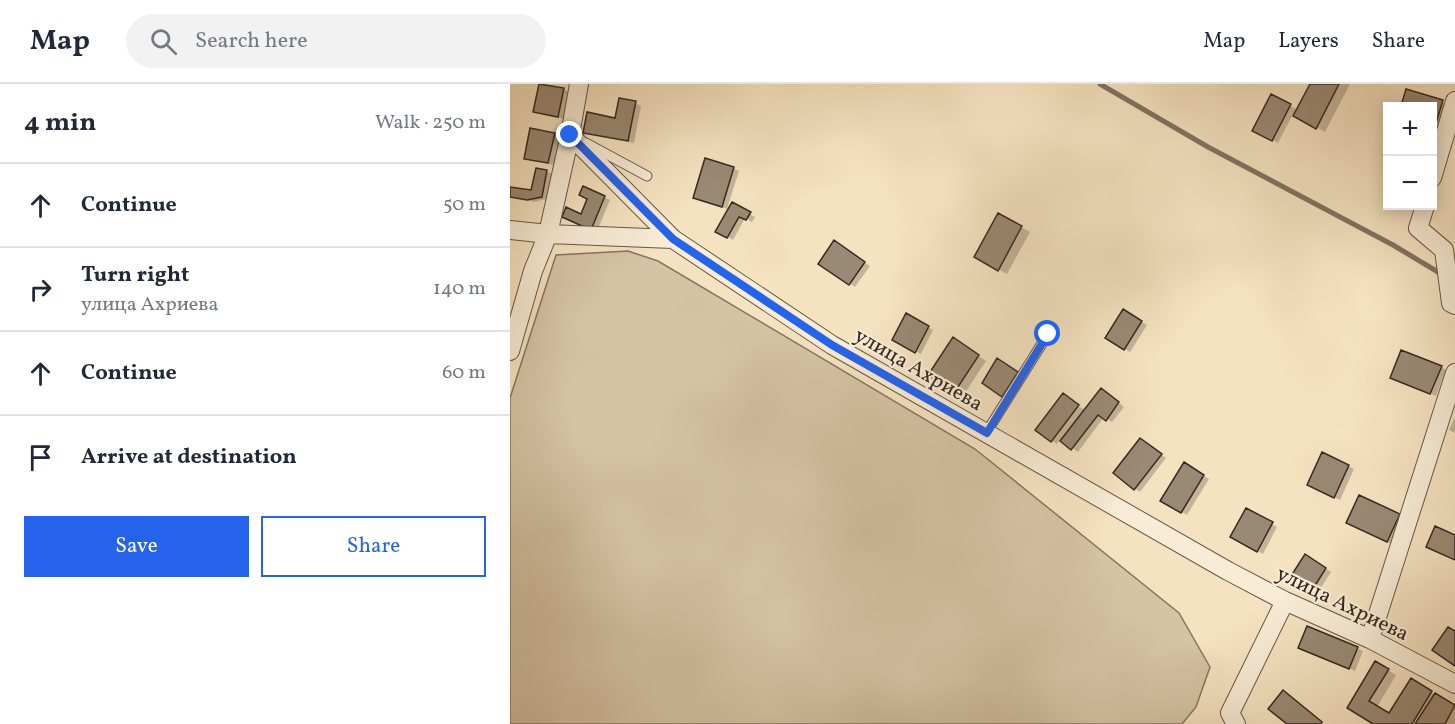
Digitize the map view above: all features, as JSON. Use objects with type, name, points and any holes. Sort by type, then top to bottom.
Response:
[{"type":"street","points":[[510,351],[533,271],[548,234],[579,84]]},
{"type":"street","points":[[1437,161],[1455,101]]},
{"type":"street","name":"улица Ахриева","points":[[570,135],[673,239],[832,345],[1228,571],[1285,601],[1370,639],[1455,684]]},
{"type":"street","points":[[1424,210],[1418,228],[1444,250],[1451,303],[1455,305]]},
{"type":"street","points":[[510,230],[548,234],[673,239]]},
{"type":"street","points":[[1370,639],[1455,373]]},
{"type":"street","points":[[1230,720],[1285,601]]},
{"type":"lane","points":[[570,135],[647,176]]},
{"type":"lane","points":[[987,433],[1048,334]]},
{"type":"shaded area","points":[[628,251],[658,261],[975,449],[1179,613],[1210,667],[1196,707],[1182,724],[510,724],[510,398],[556,255]]},
{"type":"building","points":[[539,84],[564,88],[558,117],[533,112]]},
{"type":"building","points":[[1310,84],[1339,84],[1316,129],[1293,116]]},
{"type":"building","points":[[1406,89],[1443,100],[1437,120],[1437,102],[1402,102]]},
{"type":"building","points":[[1271,94],[1291,104],[1272,141],[1252,131]]},
{"type":"building","points":[[619,98],[636,101],[628,141],[583,133],[587,112],[615,118]]},
{"type":"building","points":[[530,128],[555,133],[548,163],[524,159]]},
{"type":"building","points":[[705,158],[734,167],[722,207],[693,198]]},
{"type":"building","points":[[536,168],[547,170],[542,197],[527,200],[510,197],[510,187],[531,190]]},
{"type":"building","points":[[583,186],[605,196],[591,230],[562,217],[566,207],[581,214],[587,199],[579,195]]},
{"type":"building","points":[[732,202],[751,212],[746,220],[739,217],[727,238],[715,232]]},
{"type":"building","points":[[998,213],[1022,226],[998,271],[974,257]]},
{"type":"building","points":[[834,240],[865,262],[849,285],[818,264]]},
{"type":"building","points":[[1123,309],[1142,321],[1124,350],[1105,338]]},
{"type":"building","points":[[906,313],[929,326],[915,353],[892,340]]},
{"type":"building","points":[[953,337],[979,355],[954,393],[928,375]]},
{"type":"building","points":[[1401,350],[1442,366],[1430,394],[1390,378]]},
{"type":"building","points":[[997,358],[1018,372],[1002,397],[982,383]]},
{"type":"building","points":[[1101,388],[1119,402],[1106,421],[1098,415],[1071,450],[1060,441]]},
{"type":"building","points":[[1063,393],[1079,405],[1051,442],[1035,430]]},
{"type":"building","points":[[1140,438],[1162,454],[1134,490],[1113,473]]},
{"type":"building","points":[[1322,452],[1349,465],[1334,498],[1307,485]]},
{"type":"building","points":[[1184,462],[1204,475],[1181,513],[1160,501]]},
{"type":"building","points":[[1359,495],[1400,514],[1387,542],[1346,523]]},
{"type":"building","points":[[1246,508],[1273,522],[1257,552],[1230,537]]},
{"type":"building","points":[[1435,526],[1455,535],[1455,560],[1426,547]]},
{"type":"building","points":[[1305,554],[1326,568],[1313,589],[1291,576]]},
{"type":"building","points":[[1307,626],[1358,647],[1349,669],[1298,648]]},
{"type":"building","points":[[1448,627],[1455,631],[1455,666],[1432,650]]},
{"type":"building","points":[[1375,661],[1389,669],[1369,701],[1389,713],[1411,678],[1432,691],[1412,724],[1373,724],[1347,708]]},
{"type":"building","points":[[1283,690],[1322,722],[1321,724],[1287,724],[1268,709]]},
{"type":"building","points":[[1435,693],[1455,705],[1445,724],[1415,724]]},
{"type":"waterway","points":[[1100,84],[1208,147],[1393,245],[1443,275]]},
{"type":"route","points":[[570,135],[673,239],[832,345],[987,433],[1048,334]]}]
